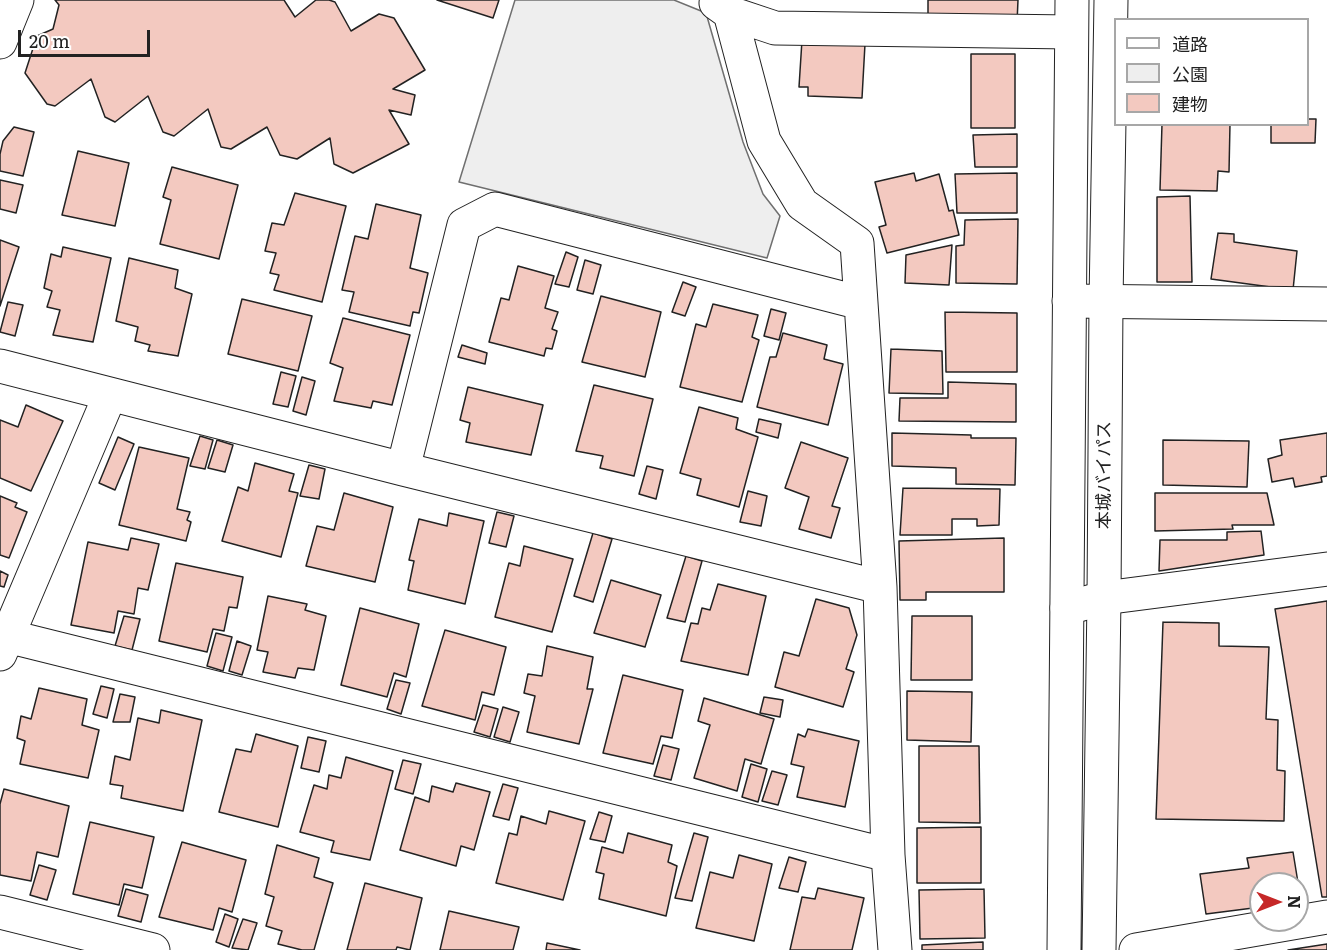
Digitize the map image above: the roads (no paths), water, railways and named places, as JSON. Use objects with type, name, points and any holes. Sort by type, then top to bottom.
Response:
[{"type":"main road","points":[[0,42],[17,0]]},
{"type":"main road","name":"本城バイパス","points":[[1098,950],[1111,0]]},
{"type":"main road","points":[[895,950],[888,855],[880,587],[856,243],[802,204],[764,141],[721,6],[778,14],[1071,16]]},
{"type":"main road","name":"本城バイパス","points":[[1064,950],[1071,16]]},
{"type":"main road","points":[[403,469],[464,225],[495,209],[861,303]]},
{"type":"main road","points":[[1069,301],[1327,304]]},
{"type":"main road","points":[[0,366],[880,587]]},
{"type":"main road","points":[[110,395],[4,645],[888,855]]},
{"type":"main road","points":[[1067,608],[1104,598],[1327,568]]},
{"type":"main road","points":[[0,912],[153,950]]},
{"type":"main road","points":[[1136,950],[1327,917]]}]
